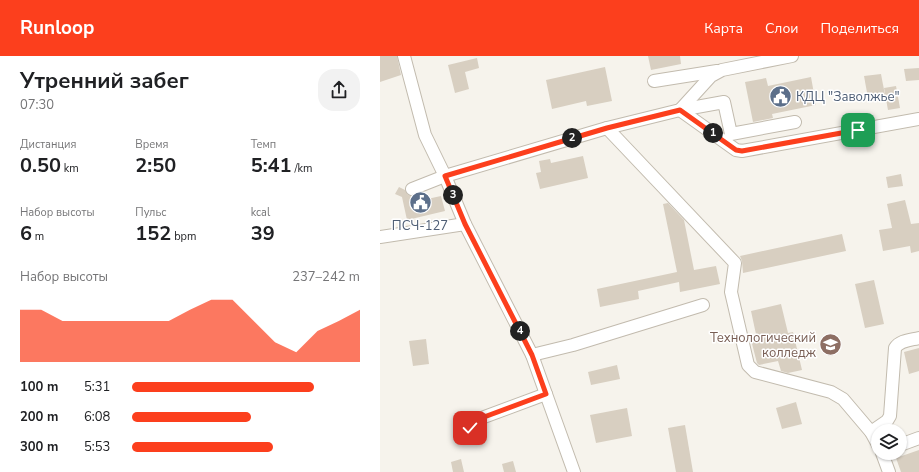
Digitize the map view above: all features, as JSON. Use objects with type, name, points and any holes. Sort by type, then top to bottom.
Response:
[{"type":"street","points":[[404,56],[425,134],[445,176],[465,224],[532,355],[574,472]]},
{"type":"street","points":[[654,81],[722,70],[792,56]]},
{"type":"street","points":[[680,110],[711,76],[722,70]]},
{"type":"street","points":[[412,189],[445,176],[607,128],[680,110],[724,102],[731,134],[795,122]]},
{"type":"street","points":[[680,110],[736,150],[742,151],[919,119]]},
{"type":"street","points":[[607,128],[735,263],[731,292],[748,366],[755,372],[831,392],[843,399],[871,432]]},
{"type":"street","points":[[380,237],[465,224]]},
{"type":"street","points":[[532,355],[573,346],[703,305]]},
{"type":"street","points":[[883,424],[890,416],[896,348],[902,342],[919,338]]},
{"type":"street","points":[[473,438],[470,428],[472,423],[476,420],[546,394]]},
{"type":"street","points":[[907,442],[919,438]]},
{"type":"street","points":[[885,460],[890,472]]},
{"type":"building","points":[[380,56],[397,56],[401,75],[380,82]]},
{"type":"building","points":[[648,56],[680,56],[681,64],[651,70]]},
{"type":"building","points":[[477,58],[479,68],[465,72],[469,89],[455,93],[448,65]]},
{"type":"building","points":[[605,67],[612,101],[587,106],[586,101],[552,109],[546,80]]},
{"type":"building","points":[[919,68],[919,80],[906,81],[904,69]]},
{"type":"building","points":[[881,74],[885,95],[868,98],[864,76]]},
{"type":"building","name":"КДЦ \"Заволжье\"","points":[[811,77],[816,105],[772,114],[773,118],[753,122],[745,82],[766,78],[768,86]]},
{"type":"building","points":[[896,86],[900,108],[888,110],[884,88]]},
{"type":"building","points":[[583,156],[588,178],[540,189],[536,173],[541,172],[539,161],[550,159],[551,163]]},
{"type":"building","points":[[901,174],[903,186],[888,188],[886,177]]},
{"type":"building","points":[[399,187],[405,190],[408,195],[412,196],[409,203],[441,196],[445,211],[407,220],[402,197],[395,194]]},
{"type":"building","points":[[905,200],[911,224],[919,223],[919,251],[911,253],[910,246],[883,251],[879,230],[892,228],[887,204]]},
{"type":"building","points":[[668,203],[684,220],[694,270],[716,266],[720,284],[680,292],[679,282],[638,291],[639,299],[600,307],[597,289],[677,272],[663,204]]},
{"type":"building","points":[[842,234],[846,251],[743,273],[740,256]]},
{"type":"building","points":[[874,280],[884,324],[865,328],[855,284]]},
{"type":"building","points":[[781,304],[788,333],[793,332],[802,370],[788,373],[781,371],[778,361],[759,365],[757,363],[751,340],[757,339],[751,311]]},
{"type":"building","points":[[426,339],[429,364],[413,366],[409,341]]},
{"type":"building","points":[[919,348],[919,371],[909,374],[904,352]]},
{"type":"building","points":[[617,365],[620,379],[591,385],[588,372]]},
{"type":"building","points":[[796,402],[802,424],[782,429],[776,408]]},
{"type":"building","points":[[627,408],[632,436],[596,443],[590,415]]},
{"type":"building","points":[[685,425],[693,472],[676,472],[668,428]]},
{"type":"building","points":[[919,450],[919,472],[901,472],[897,460],[907,460],[907,454]]},
{"type":"building","points":[[461,459],[464,472],[453,472],[451,462]]},
{"type":"building","points":[[513,461],[516,472],[504,472],[502,464]]},
{"type":"place","name":"КДЦ \"Заволжье\"","points":[[781,96]]},
{"type":"place","name":"ПСЧ-127","points":[[420,203]]},
{"type":"place","name":"Технологический колледж","points":[[831,344]]},
{"type":"route","points":[[470,428],[472,423],[476,420],[546,394],[532,355],[465,224],[445,176],[607,128],[680,110],[736,150],[742,151],[858,130]]}]
